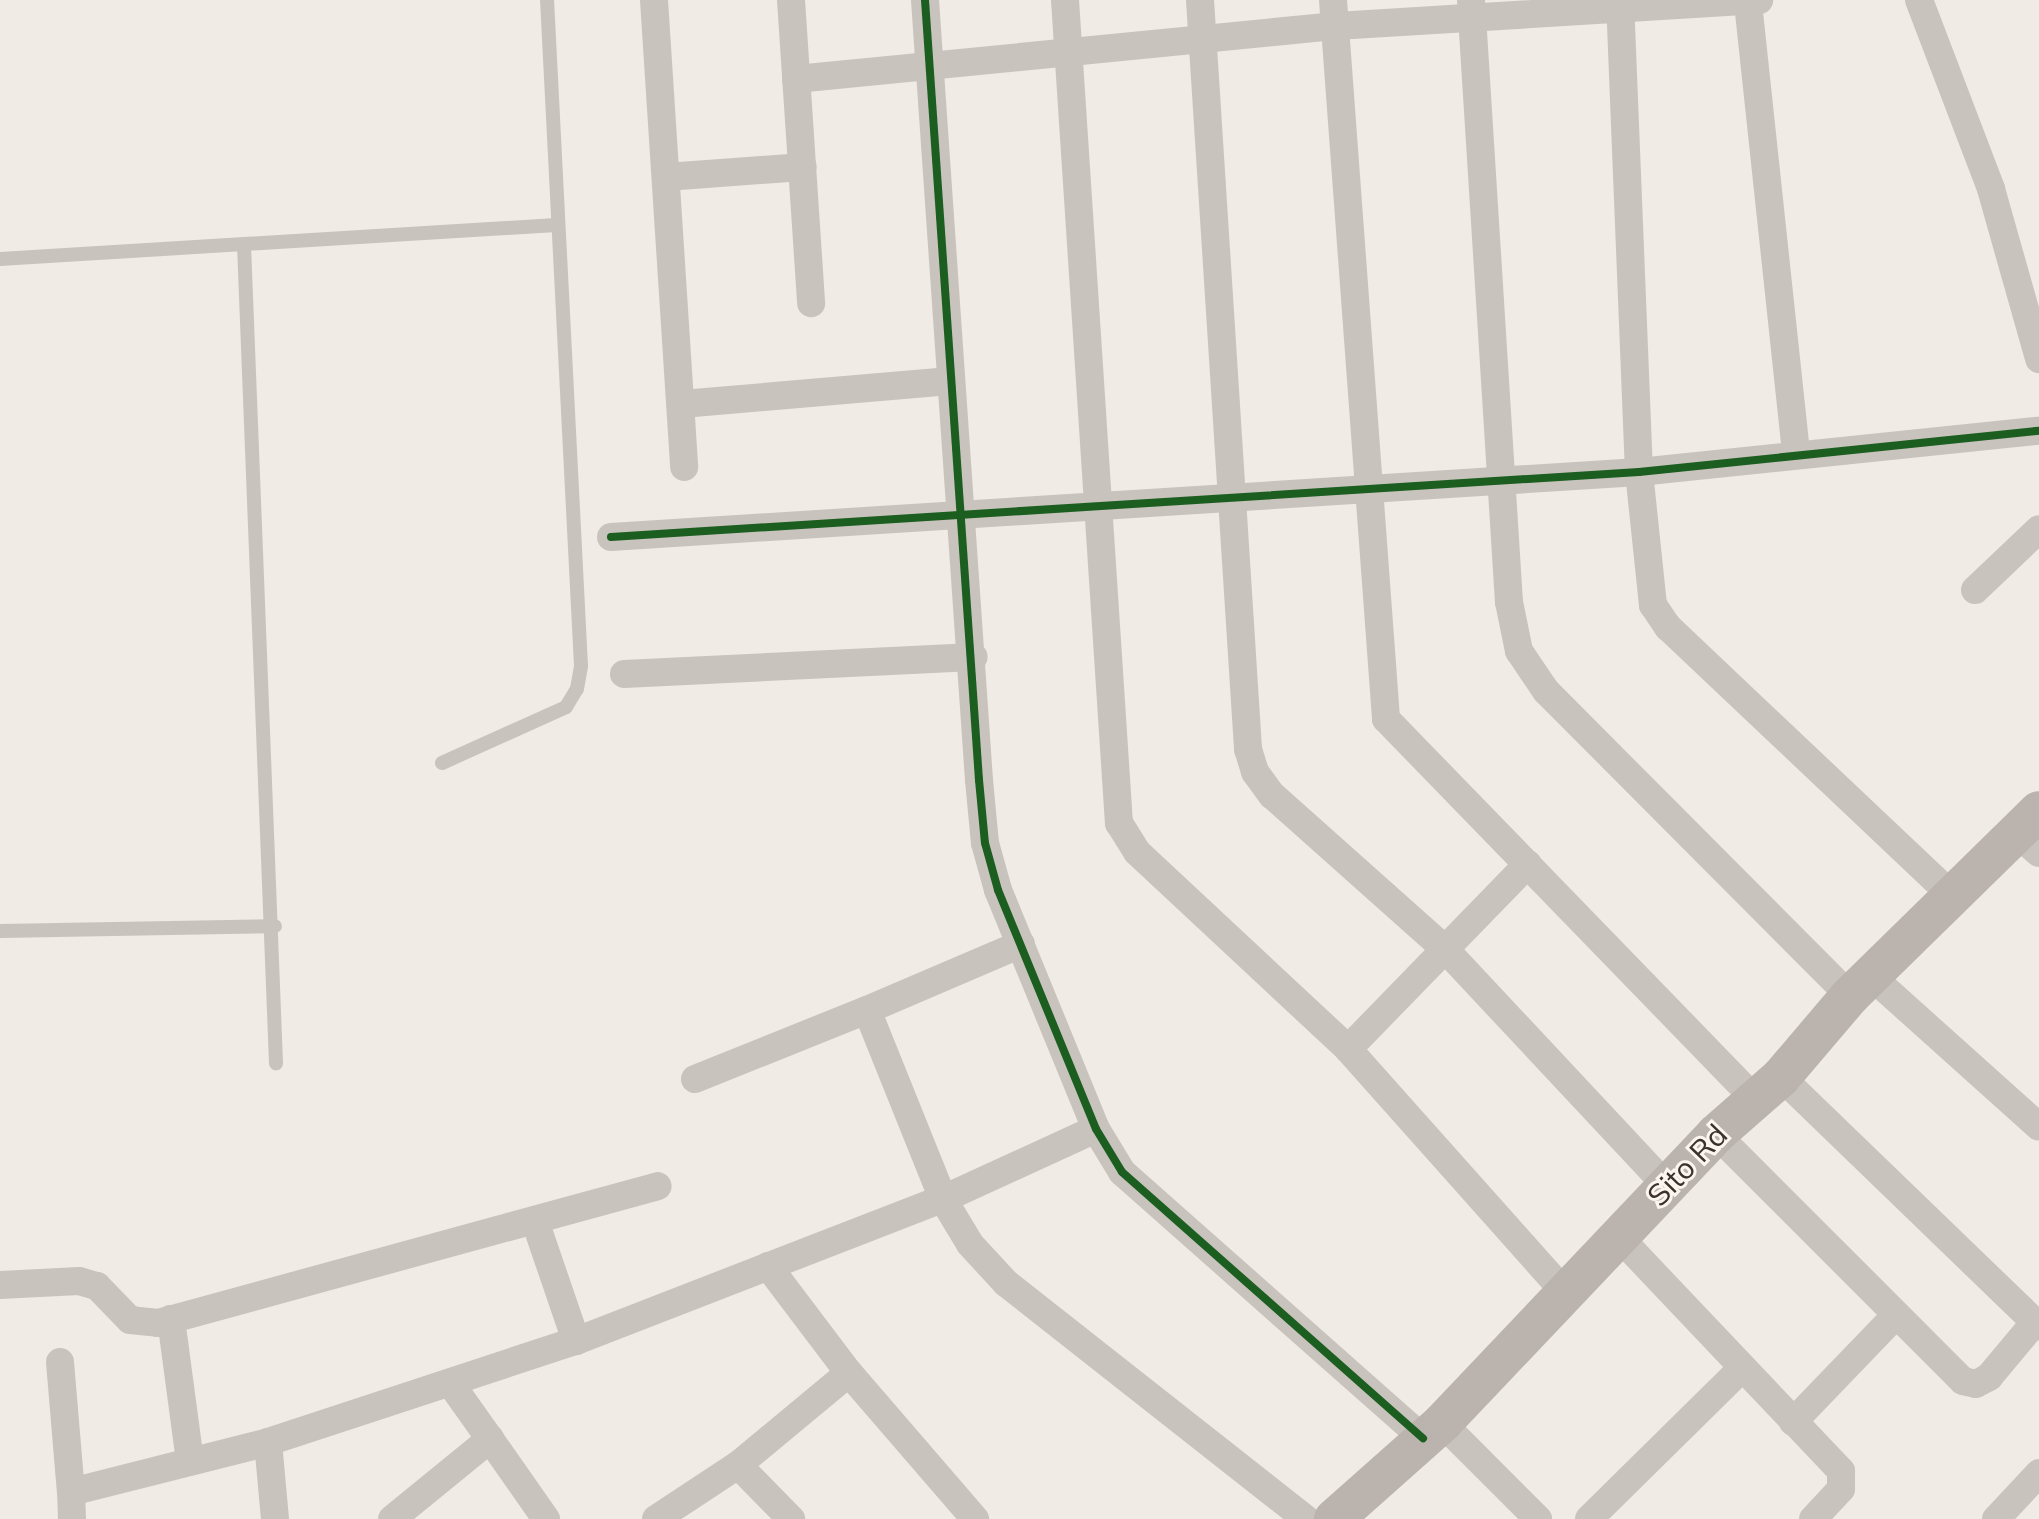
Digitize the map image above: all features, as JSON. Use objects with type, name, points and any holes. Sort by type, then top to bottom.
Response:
[{"type":"main road","name":"Sito Rd","points":[[1334,1519],[1432,1430],[1620,1238],[1666,1185],[1767,1087],[1951,895],[2032,833]]},
{"type":"street","points":[[654,0],[684,467]]},
{"type":"street","points":[[791,0],[811,303]]},
{"type":"street","points":[[925,0],[985,843],[1021,944],[1096,1129],[1122,1172],[1161,1211],[1538,1519]]},
{"type":"street","points":[[1065,0],[1119,823],[1137,852],[1348,1049],[1566,1294]]},
{"type":"street","points":[[1200,0],[1248,749],[1255,772],[1272,795],[1444,948],[1666,1185]]},
{"type":"street","points":[[1919,0],[1991,189],[2039,359]]},
{"type":"street","points":[[796,79],[1203,37],[1334,13],[1754,1],[1796,454]]},
{"type":"street","points":[[1620,3],[1639,472],[1653,605],[1668,627],[1951,895]]},
{"type":"street","points":[[1472,8],[1509,602],[1519,651],[1546,691],[1861,986],[2039,1127]]},
{"type":"street","points":[[1334,13],[1386,719],[1528,864],[1767,1087],[2037,1324],[1989,1377],[1976,1384],[1950,1370],[1716,1134]]},
{"type":"street","points":[[666,177],[803,167]]},
{"type":"street","points":[[682,404],[950,381]]},
{"type":"street","points":[[611,537],[1097,503],[1234,500],[1502,479],[1639,472],[2039,431]]},
{"type":"street","points":[[1975,590],[2039,529]]},
{"type":"street","points":[[624,674],[974,657]]},
{"type":"street","points":[[1348,1049],[1528,864]]},
{"type":"street","points":[[695,1079],[1021,944]]},
{"type":"street","points":[[867,1010],[943,1199],[970,1244],[1006,1283],[1306,1519]]},
{"type":"street","points":[[60,1362],[71,1505],[190,1462],[268,1442],[576,1341],[943,1199],[1096,1129]]},
{"type":"street","points":[[0,1285],[79,1281],[97,1286],[130,1320],[171,1319],[343,1269],[535,1221],[658,1186]]},
{"type":"street","points":[[535,1221],[576,1341]]},
{"type":"street","points":[[1620,1238],[1841,1471],[1843,1480],[1813,1519]]},
{"type":"street","points":[[768,1266],[849,1373],[975,1519]]},
{"type":"street","points":[[1793,1422],[1896,1315]]},
{"type":"street","points":[[171,1319],[190,1462]]},
{"type":"street","points":[[1589,1519],[1741,1369]]},
{"type":"street","points":[[656,1519],[738,1465],[849,1373]]},
{"type":"street","points":[[451,1384],[546,1519]]},
{"type":"street","points":[[392,1519],[490,1439]]},
{"type":"street","points":[[268,1442],[275,1519]]},
{"type":"street","points":[[738,1465],[784,1517]]},
{"type":"street","points":[[1996,1519],[2039,1473]]},
{"type":"lane","points":[[442,763],[566,707],[577,689],[581,666],[556,225],[547,0]]},
{"type":"lane","points":[[0,259],[556,225]]},
{"type":"lane","points":[[244,245],[275,926],[276,1063]]},
{"type":"lane","points":[[0,931],[275,926]]},
{"type":"cycle path","points":[[925,0],[979,780],[985,843],[998,890],[1096,1129],[1122,1172],[1423,1438]]},
{"type":"cycle path","points":[[611,537],[1639,472],[2039,431]]}]
